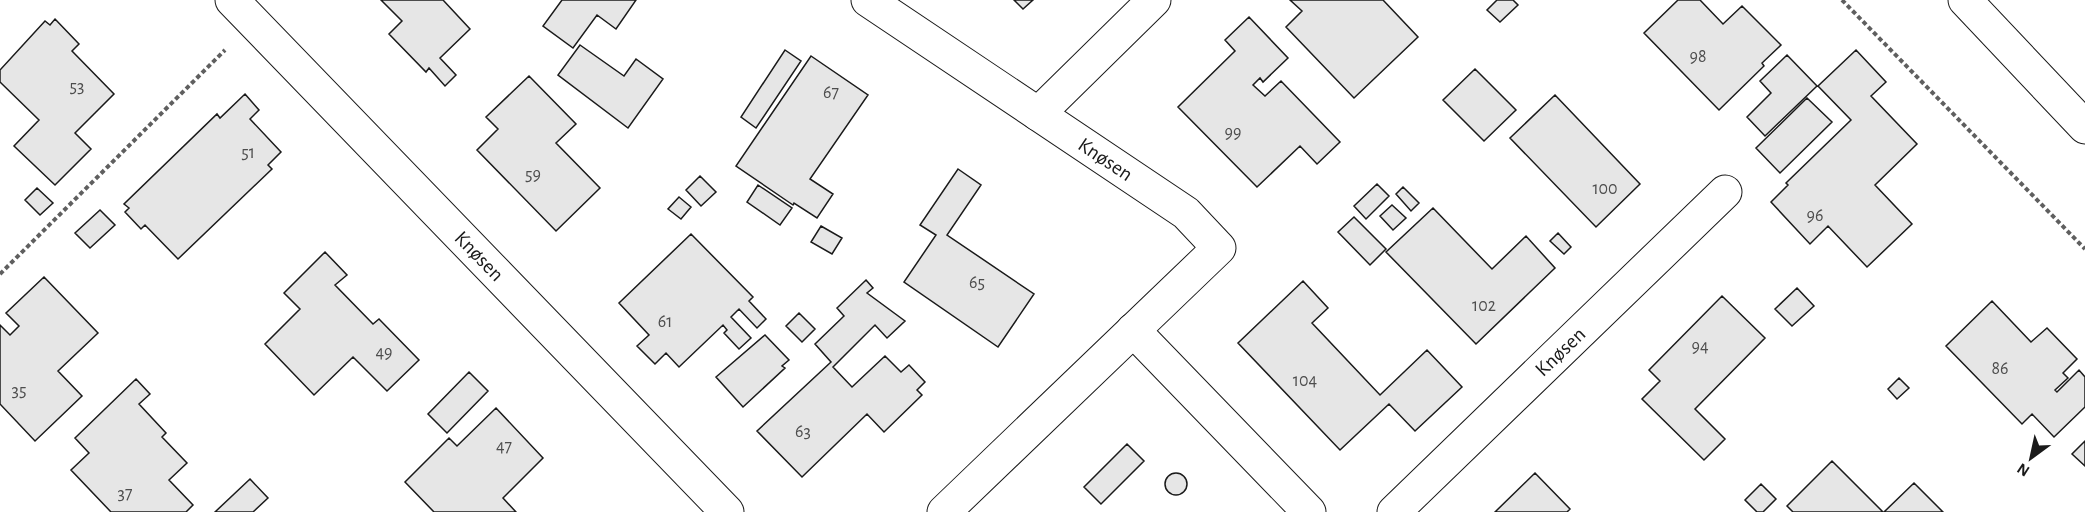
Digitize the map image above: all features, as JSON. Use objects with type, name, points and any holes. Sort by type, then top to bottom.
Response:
[{"type":"street","name":"Knøsen","points":[[867,0],[1186,213],[1219,248],[944,512]]},
{"type":"street","points":[[1038,114],[1154,0]]},
{"type":"street","points":[[1965,0],[2085,127]]},
{"type":"street","name":"Knøsen","points":[[243,11],[727,512]]},
{"type":"street","name":"Knøsen","points":[[1394,512],[1725,192]]},
{"type":"street","points":[[1133,330],[1309,512]]},
{"type":"path","points":[[1842,0],[2085,249]]},
{"type":"path","points":[[0,274],[243,11]]},
{"type":"building","points":[[381,0],[443,0],[470,29],[440,58],[456,75],[445,86],[429,68],[426,72],[389,34],[402,21]]},
{"type":"building","points":[[562,0],[636,0],[616,29],[597,15],[573,48],[543,26]]},
{"type":"building","points":[[1014,0],[1033,0],[1023,9]]},
{"type":"building","points":[[1290,0],[1383,0],[1418,37],[1354,98],[1286,27],[1302,11]]},
{"type":"building","points":[[1497,0],[1513,0],[1518,5],[1500,22],[1487,10]]},
{"type":"building","points":[[1678,0],[1700,0],[1723,24],[1742,6],[1781,45],[1762,63],[1764,66],[1719,110],[1644,33]]},
{"type":"building","points":[[1249,17],[1288,58],[1263,82],[1260,78],[1253,85],[1265,96],[1281,81],[1340,142],[1317,164],[1300,146],[1257,187],[1178,107],[1235,51],[1225,40]]},
{"type":"building","points":[[55,19],[79,44],[72,51],[114,94],[75,133],[91,149],[55,185],[14,146],[39,120],[0,82],[0,70],[45,21],[50,25]]},
{"type":"building","points":[[580,45],[624,76],[636,59],[663,79],[628,128],[558,75]]},
{"type":"building","points":[[785,50],[801,61],[756,128],[741,117]]},
{"type":"building","points":[[1856,50],[1886,82],[1871,96],[1917,144],[1875,185],[1912,224],[1867,267],[1828,226],[1810,244],[1771,202],[1788,185],[1786,183],[1851,120],[1818,86]]},
{"type":"building","points":[[1787,55],[1817,86],[1765,136],[1747,117],[1771,93],[1760,81]]},
{"type":"building","points":[[811,56],[868,95],[810,179],[833,194],[817,218],[794,203],[793,205],[736,166]]},
{"type":"building","points":[[1475,69],[1516,110],[1484,141],[1443,100]]},
{"type":"building","points":[[529,76],[576,124],[556,143],[600,188],[556,231],[477,150],[498,129],[486,117]]},
{"type":"building","points":[[245,94],[259,110],[250,119],[281,152],[268,165],[272,169],[178,259],[145,225],[141,229],[125,212],[129,208],[124,204],[217,114],[220,118]]},
{"type":"building","points":[[1555,95],[1640,184],[1596,227],[1510,138]]},
{"type":"building","points":[[1807,98],[1832,122],[1780,173],[1756,148]]},
{"type":"building","points":[[958,169],[981,185],[947,235],[1034,294],[998,347],[904,282],[936,235],[920,225]]},
{"type":"building","points":[[700,176],[716,192],[701,206],[686,190]]},
{"type":"building","points":[[1377,184],[1389,196],[1366,219],[1354,206]]},
{"type":"building","points":[[758,185],[792,208],[780,225],[747,202]]},
{"type":"building","points":[[1403,187],[1419,203],[1411,211],[1396,194]]},
{"type":"building","points":[[37,188],[53,203],[40,215],[25,200]]},
{"type":"building","points":[[679,197],[691,207],[681,219],[668,209]]},
{"type":"building","points":[[1392,205],[1406,218],[1393,230],[1380,216]]},
{"type":"building","points":[[1433,208],[1492,269],[1526,236],[1555,268],[1476,344],[1386,252]]},
{"type":"building","points":[[100,210],[115,225],[90,248],[75,233]]},
{"type":"building","points":[[1354,217],[1386,249],[1370,265],[1338,232]]},
{"type":"building","points":[[821,226],[842,238],[832,254],[811,242]]},
{"type":"building","points":[[1558,233],[1571,247],[1564,254],[1550,241]]},
{"type":"building","points":[[691,234],[753,297],[749,301],[766,319],[757,328],[739,309],[731,317],[751,338],[739,349],[724,333],[727,330],[723,325],[679,367],[666,353],[655,364],[637,346],[649,335],[619,303]]},
{"type":"building","points":[[325,252],[347,275],[335,285],[373,324],[379,319],[419,360],[387,391],[353,357],[314,395],[265,344],[300,309],[284,293]]},
{"type":"building","points":[[44,277],[98,333],[58,371],[82,396],[35,441],[0,404],[0,325],[10,335],[19,326],[6,313]]},
{"type":"building","points":[[866,280],[873,288],[867,293],[905,321],[887,338],[875,325],[833,367],[852,387],[885,356],[901,372],[909,365],[925,382],[917,390],[922,395],[884,432],[867,414],[802,477],[757,431],[831,362],[815,344],[844,316],[837,308]]},
{"type":"building","points":[[1303,281],[1328,308],[1312,323],[1380,395],[1427,350],[1462,387],[1415,431],[1389,404],[1340,450],[1238,343]]},
{"type":"building","points":[[1797,288],[1814,306],[1792,326],[1775,309]]},
{"type":"building","points":[[1722,296],[1765,338],[1695,409],[1725,439],[1704,460],[1642,399],[1660,381],[1649,370]]},
{"type":"building","points":[[1992,301],[2031,342],[2047,328],[2077,359],[2063,373],[2068,378],[2055,390],[2057,392],[2079,370],[2085,377],[2085,407],[2054,437],[2032,414],[2022,424],[1946,346]]},
{"type":"building","points":[[799,313],[815,329],[802,342],[786,326]]},
{"type":"building","points":[[765,335],[789,360],[782,366],[785,368],[743,407],[716,377]]},
{"type":"building","points":[[469,372],[488,391],[447,433],[428,414]]},
{"type":"building","points":[[1899,378],[1909,388],[1897,399],[1888,389]]},
{"type":"building","points":[[136,379],[150,394],[139,404],[166,433],[162,437],[187,463],[169,480],[193,505],[186,512],[111,512],[71,470],[89,453],[75,438]]},
{"type":"building","points":[[496,408],[543,458],[503,498],[516,512],[434,512],[405,482],[449,438],[457,446]]},
{"type":"building","points":[[2085,441],[2085,466],[2072,454]]},
{"type":"building","points":[[1127,444],[1144,461],[1101,504],[1084,487]]},
{"type":"building","points":[[1832,461],[1883,512],[1793,512],[1787,506]]},
{"type":"building","points":[[1176,473],[1184,476],[1187,484],[1184,492],[1176,495],[1168,492],[1165,484],[1168,476]]},
{"type":"building","points":[[1535,473],[1570,509],[1567,512],[1495,512]]},
{"type":"building","points":[[250,479],[268,498],[253,512],[215,512]]},
{"type":"building","points":[[1914,483],[1943,512],[1884,512]]},
{"type":"building","points":[[1761,484],[1776,499],[1763,512],[1757,512],[1745,500]]}]
